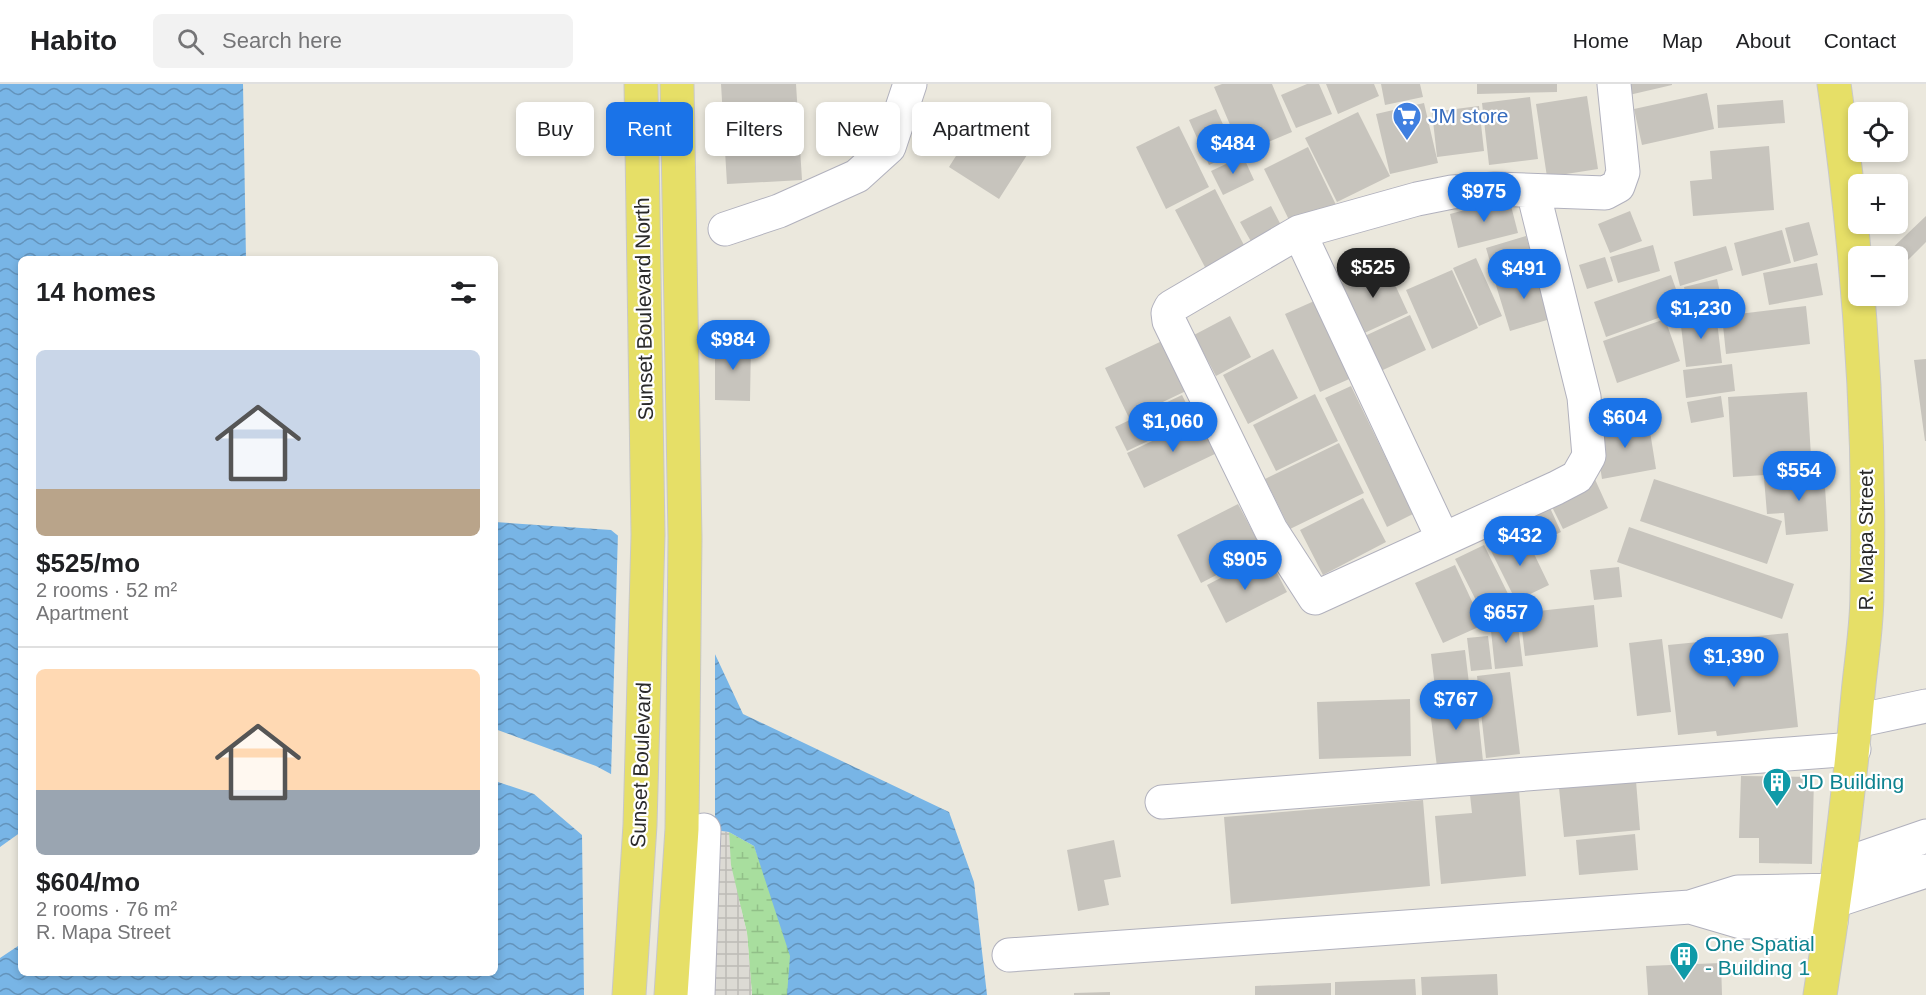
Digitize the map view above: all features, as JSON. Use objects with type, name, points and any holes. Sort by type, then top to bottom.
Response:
[{"type":"main road","name":"Sunset Boulevard North","points":[[640,84],[648,535]]},
{"type":"main road","name":"Sunset Boulevard North","points":[[677,84],[685,538]]},
{"type":"main road","name":"R. Mapa Street","points":[[1820,995],[1836,894],[1855,735],[1867,595],[1866,442],[1840,88]]},
{"type":"main road","name":"Sunset Boulevard","points":[[629,995],[640,825],[648,535]]},
{"type":"main road","name":"Sunset Boulevard","points":[[671,995],[693,830],[685,538]]},
{"type":"street","points":[[725,229],[779,211],[856,176],[888,147],[910,84]]},
{"type":"street","points":[[1533,191],[1584,397],[1589,456],[1577,477],[1315,598],[1271,530],[1169,321],[1168,313],[1171,307],[1299,232],[1452,192],[1533,191],[1605,193],[1618,186],[1623,172],[1614,84]]},
{"type":"street","points":[[1299,232],[1443,539]]},
{"type":"street","points":[[1162,802],[1855,735],[1926,706]]},
{"type":"street","points":[[693,830],[698,995]]},
{"type":"street","points":[[1836,894],[1926,836]]},
{"type":"street","points":[[1009,956],[1690,907],[1738,892],[1836,894],[1926,871]]},
{"type":"green space","points":[[729,832],[754,846],[808,995],[752,995],[747,933],[730,865]]},
{"type":"shaded area","points":[[715,830],[729,832],[731,865],[747,933],[752,995],[698,995]]},
{"type":"water","points":[[0,84],[243,84],[246,256],[18,256],[18,834],[0,847]]},
{"type":"water","points":[[498,522],[611,530],[685,590],[743,714],[949,812],[974,882],[987,995],[787,995],[790,956],[754,846],[729,832],[715,830],[596,766],[498,730]]},
{"type":"water","points":[[498,782],[534,794],[582,835],[584,995],[0,995],[0,958],[18,946],[18,976],[498,976]]},
{"type":"pier","points":[[618,532],[687,588],[715,648],[715,830],[709,830],[611,777]]},
{"type":"building","points":[[721,84],[796,84],[797,102],[722,102]]},
{"type":"building","points":[[1222,84],[1272,84],[1292,132],[1242,153],[1214,87]]},
{"type":"building","points":[[1307,84],[1319,84],[1332,114],[1296,128],[1281,95]]},
{"type":"building","points":[[1326,84],[1374,84],[1379,96],[1338,114]]},
{"type":"building","points":[[1381,84],[1420,84],[1423,97],[1385,105]]},
{"type":"building","points":[[1477,84],[1557,84],[1557,92],[1477,94]]},
{"type":"building","points":[[1627,84],[1672,84],[1672,85],[1629,95]]},
{"type":"building","points":[[1707,93],[1714,129],[1642,145],[1634,109]]},
{"type":"building","points":[[1587,96],[1598,169],[1547,177],[1536,104]]},
{"type":"building","points":[[1530,97],[1538,159],[1489,165],[1482,103]]},
{"type":"building","points":[[1783,100],[1785,123],[1718,128],[1717,105]]},
{"type":"building","points":[[1424,103],[1438,163],[1390,174],[1376,114]]},
{"type":"building","points":[[1479,106],[1484,151],[1437,157],[1432,112]]},
{"type":"building","points":[[1216,109],[1236,153],[1209,165],[1189,120]]},
{"type":"building","points":[[1358,112],[1390,176],[1337,202],[1305,138]]},
{"type":"building","points":[[1179,126],[1209,187],[1166,209],[1136,147]]},
{"type":"building","points":[[1769,146],[1774,210],[1693,216],[1690,181],[1712,179],[1710,151]]},
{"type":"building","points":[[1308,147],[1337,207],[1293,228],[1264,169]]},
{"type":"building","points":[[725,156],[800,156],[802,180],[727,184]]},
{"type":"building","points":[[956,156],[1026,156],[999,199],[949,167]]},
{"type":"building","points":[[1243,156],[1254,180],[1223,195],[1211,171]]},
{"type":"building","points":[[1215,189],[1246,249],[1206,269],[1175,210]]},
{"type":"building","points":[[1509,198],[1518,233],[1458,248],[1450,214]]},
{"type":"building","points":[[1271,206],[1283,229],[1253,245],[1240,222]]},
{"type":"building","points":[[1630,211],[1642,241],[1610,253],[1598,224]]},
{"type":"building","points":[[1926,216],[1926,242],[1908,260],[1908,246],[1894,246]]},
{"type":"building","points":[[1809,222],[1818,255],[1794,262],[1785,228]]},
{"type":"building","points":[[1782,230],[1791,263],[1742,276],[1734,243]]},
{"type":"building","points":[[1526,236],[1535,266],[1495,279],[1486,248]]},
{"type":"building","points":[[1653,245],[1660,271],[1618,283],[1610,257]]},
{"type":"building","points":[[1726,246],[1733,270],[1680,286],[1674,262]]},
{"type":"building","points":[[1605,257],[1613,281],[1587,289],[1579,265]]},
{"type":"building","points":[[1476,258],[1502,316],[1479,326],[1453,268]]},
{"type":"building","points":[[1385,263],[1408,313],[1360,335],[1337,285]]},
{"type":"building","points":[[1817,263],[1823,295],[1769,305],[1763,273]]},
{"type":"building","points":[[1539,269],[1554,318],[1510,331],[1495,282]]},
{"type":"building","points":[[1452,270],[1478,328],[1432,349],[1406,290]]},
{"type":"building","points":[[1671,275],[1683,309],[1606,337],[1594,302]]},
{"type":"building","points":[[1717,279],[1723,306],[1690,314],[1684,287]]},
{"type":"building","points":[[1321,298],[1356,376],[1320,392],[1285,314]]},
{"type":"building","points":[[1806,306],[1810,344],[1726,354],[1722,316]]},
{"type":"building","points":[[1716,313],[1722,363],[1686,367],[1680,318]]},
{"type":"building","points":[[1410,315],[1426,350],[1370,376],[1354,341]]},
{"type":"building","points":[[1230,316],[1251,357],[1216,376],[1194,335]]},
{"type":"building","points":[[1665,319],[1680,361],[1617,383],[1603,341]]},
{"type":"building","points":[[1162,341],[1186,391],[1129,418],[1105,368]]},
{"type":"building","points":[[715,342],[751,342],[750,401],[715,400]]},
{"type":"building","points":[[1273,349],[1298,398],[1248,424],[1223,375]]},
{"type":"building","points":[[1926,359],[1926,441],[1925,441],[1914,360]]},
{"type":"building","points":[[1732,364],[1735,391],[1686,398],[1683,370]]},
{"type":"building","points":[[1351,386],[1413,514],[1387,527],[1325,398]]},
{"type":"building","points":[[1807,392],[1812,472],[1733,477],[1728,397]]},
{"type":"building","points":[[1315,394],[1338,441],[1276,471],[1253,425]]},
{"type":"building","points":[[1182,395],[1194,419],[1127,451],[1115,427]]},
{"type":"building","points":[[1721,396],[1724,417],[1691,423],[1687,402]]},
{"type":"building","points":[[1203,417],[1219,452],[1144,488],[1127,453]]},
{"type":"building","points":[[1648,419],[1656,469],[1602,479],[1594,428]]},
{"type":"building","points":[[1339,443],[1364,493],[1290,529],[1265,479]]},
{"type":"building","points":[[1824,473],[1828,531],[1786,535],[1784,513],[1767,514],[1764,478]]},
{"type":"building","points":[[1593,475],[1608,508],[1563,529],[1547,497]]},
{"type":"building","points":[[1654,479],[1782,521],[1767,564],[1640,521]]},
{"type":"building","points":[[1363,498],[1386,542],[1323,575],[1300,530]]},
{"type":"building","points":[[1546,499],[1561,532],[1536,544],[1521,511]]},
{"type":"building","points":[[1238,504],[1263,551],[1201,583],[1177,535]]},
{"type":"building","points":[[1629,527],[1794,584],[1782,619],[1617,562]]},
{"type":"building","points":[[1524,533],[1549,585],[1516,601],[1490,549]]},
{"type":"building","points":[[1484,545],[1514,606],[1486,620],[1455,559]]},
{"type":"building","points":[[1255,560],[1265,577],[1276,571],[1287,592],[1226,623],[1207,585]]},
{"type":"building","points":[[1455,565],[1483,625],[1443,643],[1415,583]]},
{"type":"building","points":[[1619,567],[1622,597],[1594,600],[1590,570]]},
{"type":"building","points":[[1594,605],[1598,647],[1525,656],[1520,613]]},
{"type":"building","points":[[1517,618],[1523,666],[1495,669],[1490,621]]},
{"type":"building","points":[[1788,633],[1798,727],[1717,736],[1716,731],[1678,735],[1668,645],[1709,641],[1711,663],[1742,659],[1739,638]]},
{"type":"building","points":[[1488,636],[1492,669],[1471,671],[1467,638]]},
{"type":"building","points":[[1662,639],[1671,712],[1637,716],[1629,643]]},
{"type":"building","points":[[1465,650],[1470,692],[1436,696],[1431,654]]},
{"type":"building","points":[[1510,672],[1520,754],[1486,758],[1477,676]]},
{"type":"building","points":[[1476,696],[1483,761],[1437,767],[1429,702]]},
{"type":"building","points":[[1410,699],[1411,756],[1319,759],[1317,702]]},
{"type":"building","name":"JD Building","points":[[1741,776],[1814,777],[1812,864],[1759,863],[1759,838],[1739,838]]},
{"type":"building","points":[[1636,781],[1640,830],[1564,837],[1559,788]]},
{"type":"building","points":[[1519,790],[1526,876],[1441,884],[1435,816],[1472,813],[1470,795]]},
{"type":"building","points":[[1423,800],[1430,886],[1231,904],[1224,817]]},
{"type":"building","points":[[1635,834],[1638,870],[1579,875],[1576,840]]},
{"type":"building","points":[[1114,840],[1121,877],[1104,880],[1109,905],[1078,911],[1067,850]]},
{"type":"building","name":"One Spatial - Building 1","points":[[1721,963],[1722,995],[1648,995],[1646,966]]},
{"type":"building","points":[[1497,974],[1498,995],[1422,995],[1421,977]]},
{"type":"building","points":[[1415,979],[1416,995],[1335,995],[1335,982]]},
{"type":"building","points":[[1331,983],[1331,995],[1255,995],[1255,986]]},
{"type":"building","points":[[1110,992],[1110,995],[1074,995],[1074,993]]},
{"type":"place","name":"JM store","points":[[1407,142]]},
{"type":"place","name":"JD Building","points":[[1777,808]]},
{"type":"place","name":"One Spatial - Building 1","points":[[1684,982]]}]
